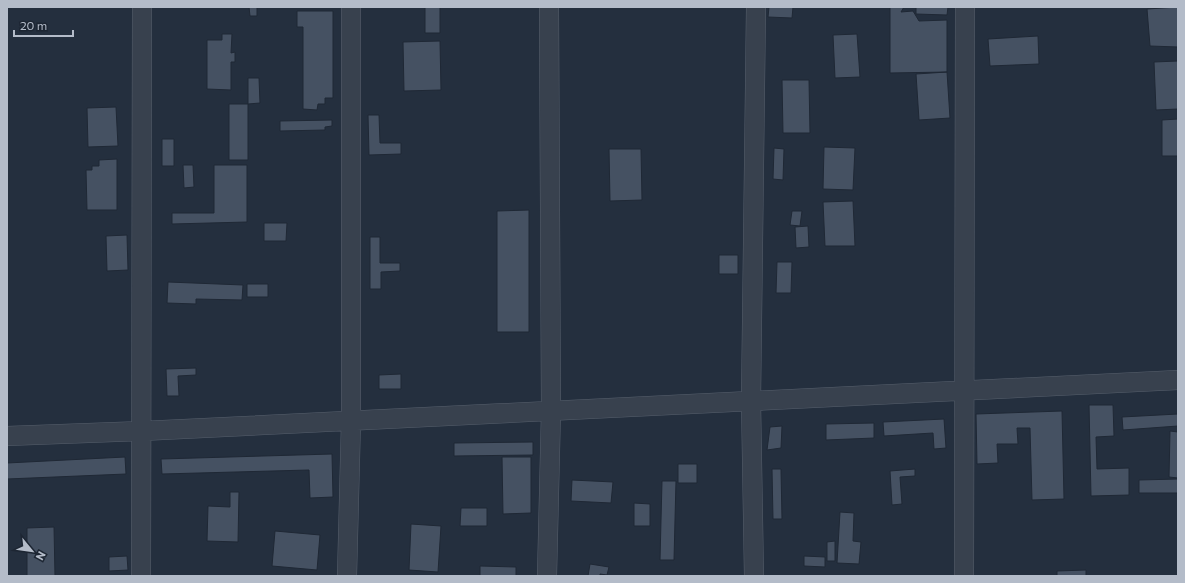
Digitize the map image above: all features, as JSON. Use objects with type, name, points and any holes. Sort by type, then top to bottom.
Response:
[{"type":"street","points":[[141,576],[142,7]]},
{"type":"street","points":[[347,576],[351,421],[350,7]]},
{"type":"street","points":[[547,576],[551,411],[549,7]]},
{"type":"street","points":[[754,576],[751,402],[756,7]]},
{"type":"street","points":[[964,576],[965,7]]},
{"type":"street","points":[[7,436],[751,402],[1178,380]]},
{"type":"building","points":[[249,7],[257,7],[257,16],[250,16]]},
{"type":"building","points":[[425,7],[440,7],[440,33],[425,33]]},
{"type":"building","points":[[769,7],[793,7],[792,18],[768,17]]},
{"type":"building","points":[[890,7],[904,7],[901,12],[913,11],[919,21],[947,20],[947,72],[890,73]]},
{"type":"building","points":[[916,7],[948,7],[947,15],[916,14]]},
{"type":"building","points":[[1178,7],[1178,47],[1150,46],[1147,9]]},
{"type":"building","points":[[297,11],[333,11],[333,98],[325,98],[325,104],[318,104],[317,110],[303,109],[303,27],[297,27]]},
{"type":"building","points":[[222,34],[232,34],[231,53],[235,52],[235,62],[231,62],[231,90],[207,89],[207,40],[222,40]]},
{"type":"building","points":[[857,34],[860,77],[835,78],[833,35]]},
{"type":"building","points":[[1038,36],[1039,64],[990,66],[988,39]]},
{"type":"building","points":[[440,41],[441,90],[404,91],[403,42]]},
{"type":"building","points":[[1178,61],[1178,109],[1156,110],[1154,62]]},
{"type":"building","points":[[947,72],[950,118],[919,120],[916,74]]},
{"type":"building","points":[[248,78],[259,78],[260,103],[248,104]]},
{"type":"building","points":[[782,80],[809,80],[810,133],[783,133]]},
{"type":"building","points":[[229,104],[248,104],[248,160],[229,160]]},
{"type":"building","points":[[116,107],[118,146],[88,147],[87,108]]},
{"type":"building","points":[[368,115],[379,115],[380,143],[401,143],[401,154],[369,155]]},
{"type":"building","points":[[1178,119],[1178,156],[1162,156],[1162,120]]},
{"type":"building","points":[[332,120],[332,126],[325,127],[325,130],[280,131],[280,121]]},
{"type":"building","points":[[162,139],[174,139],[174,166],[162,166]]},
{"type":"building","points":[[824,147],[855,148],[853,190],[823,189]]},
{"type":"building","points":[[774,148],[784,149],[783,180],[773,179]]},
{"type":"building","points":[[609,149],[641,149],[642,200],[610,201]]},
{"type":"building","points":[[117,159],[117,210],[87,210],[86,170],[92,170],[92,166],[99,166],[99,160]]},
{"type":"building","points":[[183,165],[193,165],[194,187],[184,188]]},
{"type":"building","points":[[214,165],[247,165],[247,222],[172,224],[172,213],[214,213]]},
{"type":"building","points":[[853,201],[855,246],[825,246],[823,202]]},
{"type":"building","points":[[529,210],[529,332],[497,332],[497,211]]},
{"type":"building","points":[[792,211],[802,211],[800,226],[790,225]]},
{"type":"building","points":[[264,223],[287,223],[286,241],[264,241]]},
{"type":"building","points":[[808,226],[809,247],[796,248],[795,227]]},
{"type":"building","points":[[127,235],[128,270],[107,271],[106,236]]},
{"type":"building","points":[[370,237],[380,237],[380,263],[400,263],[400,271],[381,272],[381,289],[370,289]]},
{"type":"building","points":[[719,255],[738,255],[738,274],[719,274]]},
{"type":"building","points":[[777,262],[792,262],[791,293],[776,293]]},
{"type":"building","points":[[168,282],[243,285],[242,300],[196,299],[196,304],[167,303]]},
{"type":"building","points":[[247,284],[268,284],[268,297],[247,297]]},
{"type":"building","points":[[196,368],[196,375],[178,376],[179,396],[167,396],[166,369]]},
{"type":"building","points":[[401,374],[401,389],[379,389],[379,375]]},
{"type":"building","points":[[1089,405],[1113,405],[1114,436],[1096,437],[1097,469],[1129,468],[1129,495],[1091,496]]},
{"type":"building","points":[[1062,411],[1064,499],[1032,500],[1030,428],[1017,428],[1018,444],[997,444],[998,463],[977,464],[976,414]]},
{"type":"building","points":[[1178,414],[1178,426],[1123,430],[1122,417]]},
{"type":"building","points":[[944,419],[946,448],[934,449],[933,433],[884,436],[883,422]]},
{"type":"building","points":[[874,423],[874,438],[826,440],[826,424]]},
{"type":"building","points":[[782,426],[781,448],[767,450],[770,427]]},
{"type":"building","points":[[1170,431],[1178,432],[1178,478],[1169,477]]},
{"type":"building","points":[[533,442],[533,455],[454,456],[454,443]]},
{"type":"building","points":[[332,454],[333,497],[310,498],[309,470],[162,474],[161,459]]},
{"type":"building","points":[[125,457],[126,474],[7,479],[7,463]]},
{"type":"building","points":[[502,457],[531,457],[531,513],[503,514]]},
{"type":"building","points":[[678,464],[697,464],[697,483],[678,483]]},
{"type":"building","points":[[772,469],[781,469],[782,519],[773,519]]},
{"type":"building","points":[[915,469],[915,476],[900,477],[902,504],[892,505],[890,471]]},
{"type":"building","points":[[1178,479],[1178,493],[1139,493],[1139,480]]},
{"type":"building","points":[[572,480],[613,482],[611,503],[571,501]]},
{"type":"building","points":[[662,481],[676,481],[674,560],[660,560]]},
{"type":"building","points":[[230,492],[239,492],[238,542],[207,541],[208,506],[230,507]]},
{"type":"building","points":[[634,503],[650,504],[650,526],[634,526]]},
{"type":"building","points":[[461,508],[487,508],[487,526],[460,526]]},
{"type":"building","points":[[840,512],[854,513],[853,541],[861,542],[859,564],[837,563]]},
{"type":"building","points":[[411,524],[441,526],[438,572],[409,570]]},
{"type":"building","points":[[54,527],[55,576],[27,576],[27,528]]},
{"type":"building","points":[[275,531],[320,535],[317,570],[272,566]]},
{"type":"building","points":[[835,541],[835,561],[827,561],[827,542]]},
{"type":"building","points":[[127,556],[128,570],[109,571],[109,557]]},
{"type":"building","points":[[804,556],[825,557],[825,567],[804,566]]},
{"type":"building","points":[[590,564],[609,567],[607,575],[600,574],[600,576],[588,576]]},
{"type":"building","points":[[480,566],[516,567],[516,576],[480,576]]},
{"type":"building","points":[[1086,570],[1086,576],[1057,576],[1057,571]]}]
